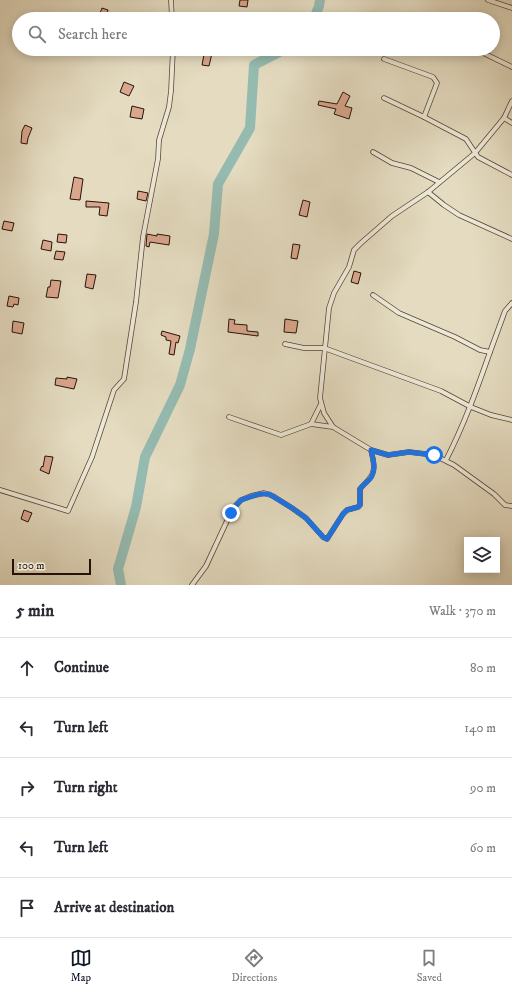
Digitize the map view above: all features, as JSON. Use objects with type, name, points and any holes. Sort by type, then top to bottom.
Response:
[{"type":"street","points":[[171,0],[172,12]]},
{"type":"street","points":[[488,0],[512,8]]},
{"type":"street","points":[[0,490],[68,512],[92,457],[114,390],[124,379],[136,302],[143,236],[158,159],[159,140],[171,91],[172,56]]},
{"type":"street","points":[[489,56],[512,67]]},
{"type":"street","points":[[384,59],[434,77],[437,83],[424,117]]},
{"type":"street","points":[[384,98],[424,117],[466,140],[481,159],[512,175]]},
{"type":"street","points":[[333,427],[324,413],[321,404],[320,391],[324,348],[330,300],[349,267],[354,250],[361,242],[392,216],[428,192],[475,153],[504,118],[512,101]]},
{"type":"street","points":[[504,118],[512,123]]},
{"type":"street","points":[[373,152],[392,163],[411,168],[439,182]]},
{"type":"street","points":[[428,192],[459,215],[512,239]]},
{"type":"street","points":[[373,295],[399,313],[455,337],[480,350],[490,352]]},
{"type":"street","points":[[446,460],[471,407],[505,311],[512,303]]},
{"type":"street","points":[[285,344],[304,348],[324,348],[441,391],[471,407],[491,415],[512,420]]},
{"type":"street","points":[[311,424],[321,404]]},
{"type":"street","points":[[229,416],[281,435],[311,424],[333,427],[371,450],[388,455],[409,452],[427,453],[446,460],[494,494],[506,505],[512,506]]},
{"type":"street","points":[[192,585],[206,566],[234,508],[241,500],[251,496],[264,494],[273,496],[306,518],[323,537],[327,539],[343,514],[347,510],[360,505],[360,489],[371,477],[374,471],[371,450]]},
{"type":"building","points":[[240,0],[248,0],[247,7],[239,6]]},
{"type":"building","points":[[102,8],[108,10],[108,12],[100,12]]},
{"type":"building","points":[[204,56],[211,56],[209,66],[202,65]]},
{"type":"building","points":[[124,82],[134,86],[129,96],[120,92]]},
{"type":"building","points":[[343,92],[350,96],[345,106],[352,108],[349,119],[334,114],[336,109],[318,105],[319,101],[337,104]]},
{"type":"building","points":[[132,106],[144,109],[142,119],[130,117]]},
{"type":"building","points":[[25,125],[32,128],[27,144],[21,143],[22,131]]},
{"type":"building","points":[[74,177],[83,179],[80,200],[70,199]]},
{"type":"building","points":[[138,191],[148,193],[146,201],[137,199]]},
{"type":"building","points":[[303,200],[310,202],[307,217],[299,215]]},
{"type":"building","points":[[86,201],[109,203],[107,216],[99,215],[100,207],[86,207]]},
{"type":"building","points":[[4,221],[14,223],[12,231],[2,229]]},
{"type":"building","points":[[58,234],[67,235],[66,243],[57,242]]},
{"type":"building","points":[[147,234],[170,236],[169,245],[150,242],[149,247],[146,246]]},
{"type":"building","points":[[43,240],[52,242],[51,251],[41,249]]},
{"type":"building","points":[[293,244],[300,245],[297,259],[291,258]]},
{"type":"building","points":[[56,251],[65,252],[63,260],[54,259]]},
{"type":"building","points":[[354,271],[361,273],[358,284],[351,282]]},
{"type":"building","points":[[87,274],[96,275],[93,289],[85,287]]},
{"type":"building","points":[[51,280],[61,281],[58,298],[46,297]]},
{"type":"building","points":[[9,296],[19,298],[18,305],[14,304],[13,307],[7,306]]},
{"type":"building","points":[[229,319],[235,320],[234,324],[247,325],[247,331],[258,332],[258,336],[228,332]]},
{"type":"building","points":[[285,319],[298,321],[296,333],[284,332]]},
{"type":"building","points":[[13,321],[24,323],[22,334],[12,332]]},
{"type":"building","points":[[162,331],[180,336],[178,343],[176,342],[174,355],[169,354],[171,341],[166,340],[166,337],[161,335]]},
{"type":"building","points":[[67,377],[77,379],[74,389],[55,385],[56,378],[67,379]]},
{"type":"building","points":[[45,456],[53,457],[49,474],[40,470],[42,466],[43,467]]},
{"type":"building","points":[[24,510],[32,513],[28,522],[21,519]]},
{"type":"waterway","points":[[317,12],[320,0]]},
{"type":"waterway","points":[[121,585],[118,569],[136,507],[145,457],[180,385],[190,349],[214,234],[218,184],[250,128],[254,65],[271,56]]},
{"type":"route","points":[[231,513],[241,500],[259,494],[269,494],[306,518],[323,537],[327,539],[343,514],[347,510],[360,505],[360,489],[371,477],[374,471],[371,450],[388,455],[409,452],[434,455]]}]
